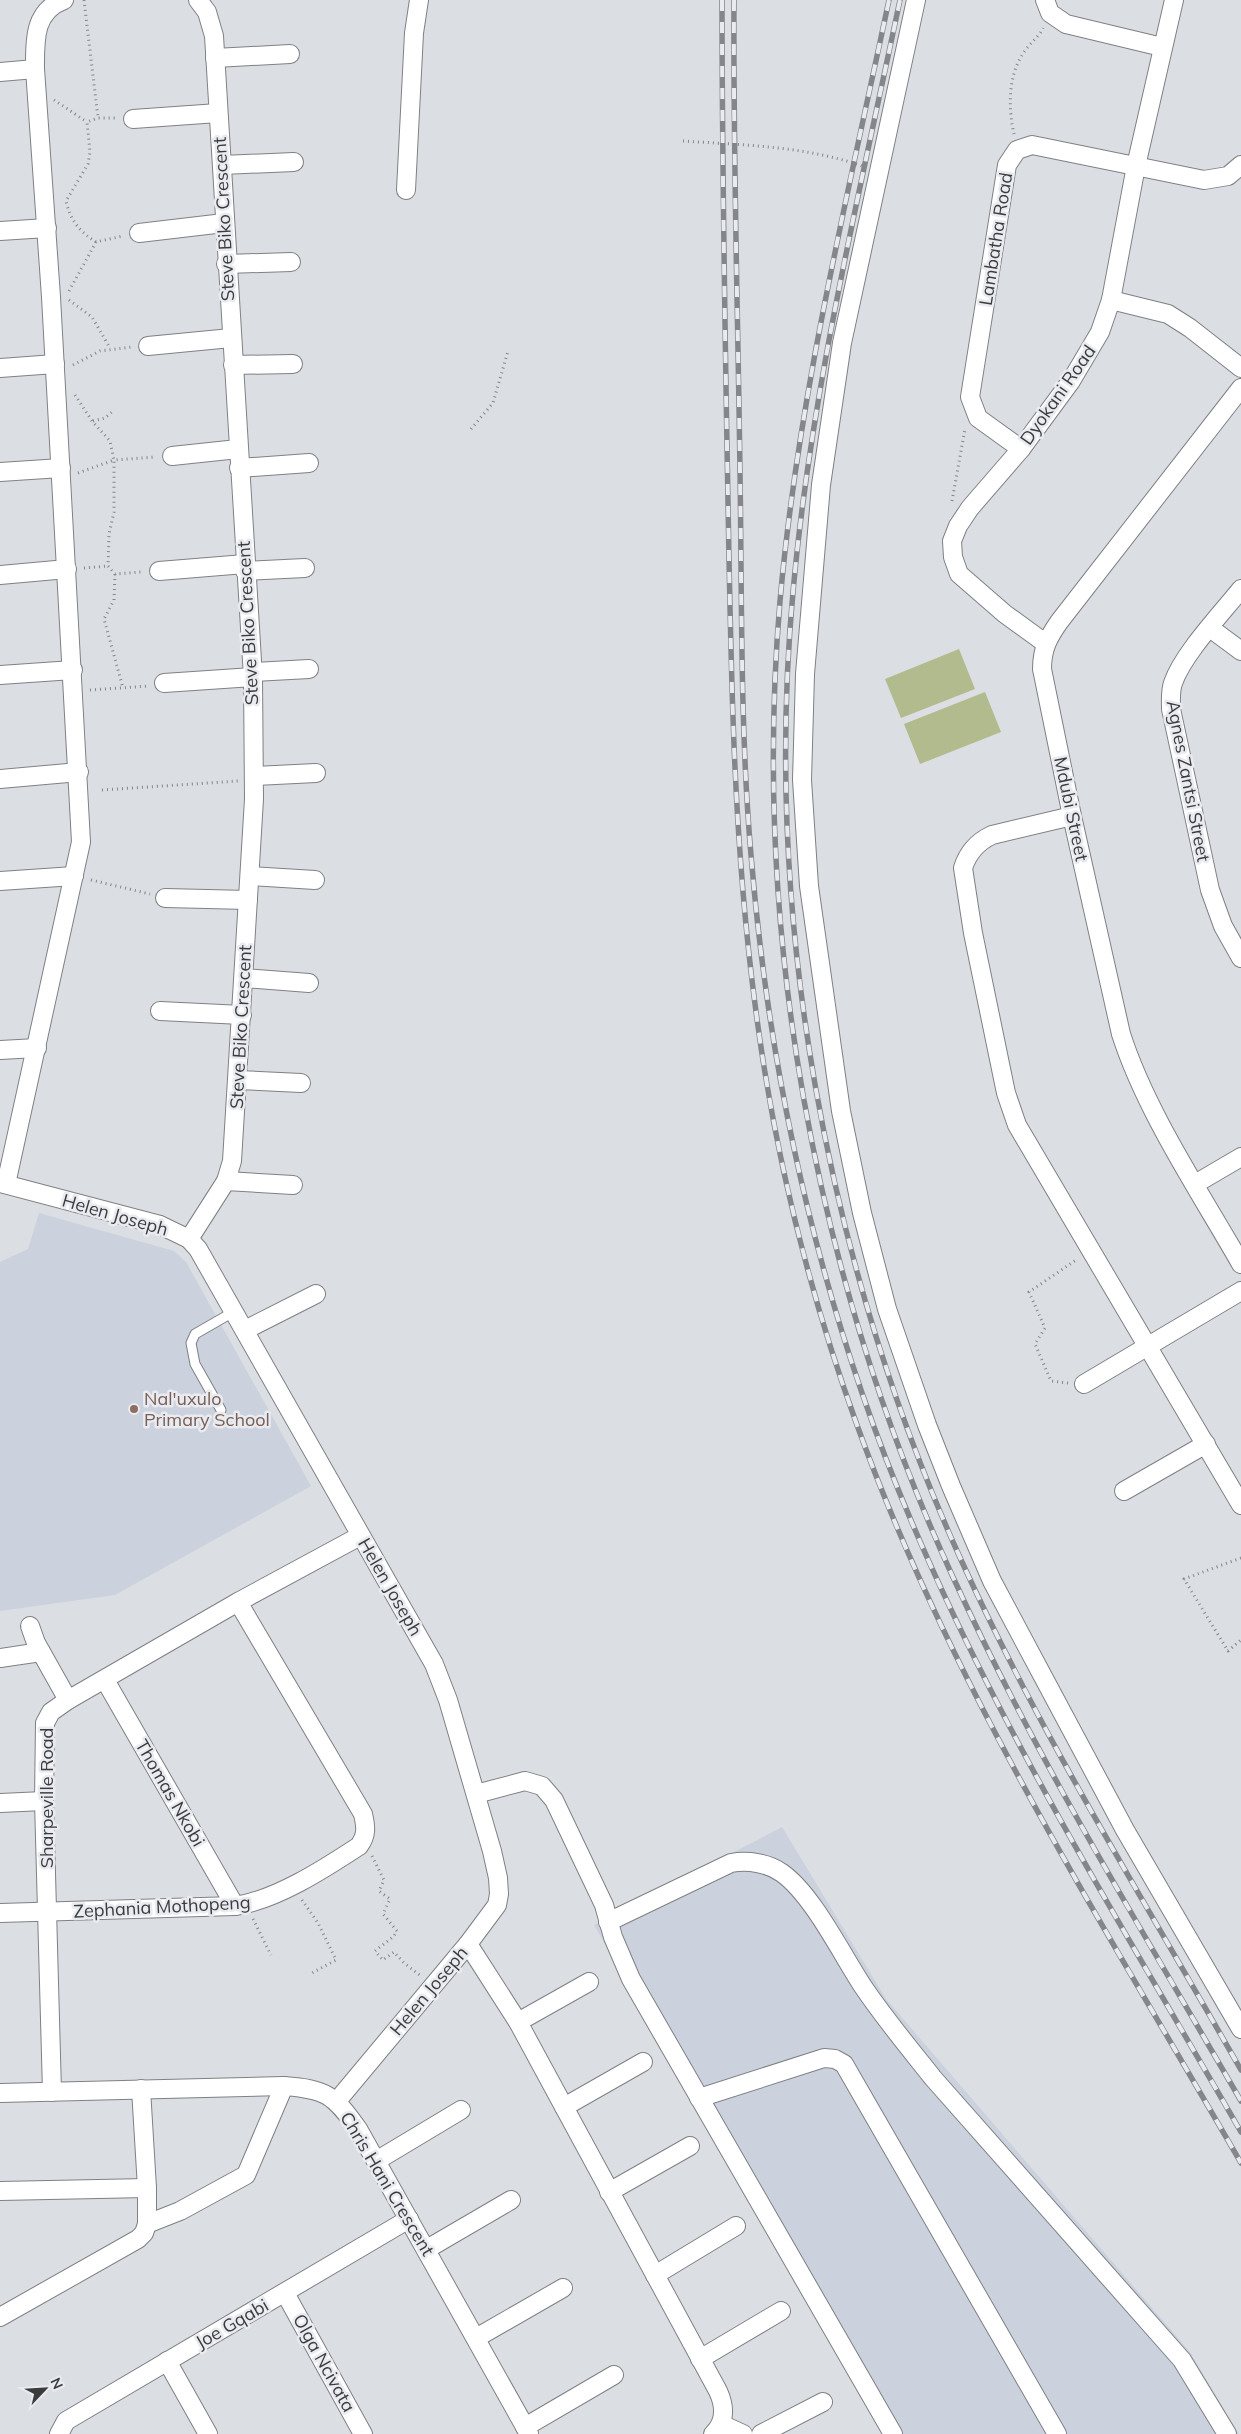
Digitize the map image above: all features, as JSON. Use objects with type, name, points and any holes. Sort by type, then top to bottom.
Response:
[{"type":"street","name":"Steve Biko Crescent","points":[[189,1239],[226,1181],[232,1161],[255,776],[252,674],[215,58],[212,24],[207,12],[198,0]]},
{"type":"street","points":[[406,190],[414,33],[419,0]]},
{"type":"street","points":[[916,0],[842,344],[823,466],[805,674],[802,780],[809,886],[841,1111],[862,1214],[887,1309],[927,1425],[992,1581],[1125,1830],[1241,2029]]},
{"type":"street","name":"Dyokani Road","points":[[1045,643],[1005,614],[959,574],[953,558],[952,541],[958,526],[970,508],[1021,449],[1088,356],[1100,332],[1112,300],[1136,166],[1174,0]]},
{"type":"street","points":[[3,1183],[37,1048],[81,842],[79,772],[47,228],[35,69],[36,33],[40,20],[59,1]]},
{"type":"street","points":[[1048,7],[1066,24],[1162,48]]},
{"type":"street","points":[[215,58],[290,54]]},
{"type":"street","points":[[0,72],[35,69]]},
{"type":"street","points":[[133,119],[218,113]]},
{"type":"street","name":"Lambatha Road","points":[[1021,449],[978,418],[970,396],[1007,165],[1017,150],[1032,145],[1204,180],[1228,176],[1241,165]]},
{"type":"street","points":[[222,165],[294,162]]},
{"type":"street","points":[[139,232],[224,223]]},
{"type":"street","points":[[0,231],[47,228]]},
{"type":"street","points":[[226,264],[290,262]]},
{"type":"street","points":[[1112,300],[1154,310],[1179,320],[1241,368]]},
{"type":"street","points":[[148,346],[231,338]]},
{"type":"street","points":[[0,368],[55,364]]},
{"type":"street","points":[[233,365],[293,364]]},
{"type":"street","points":[[1045,643],[1241,388]]},
{"type":"street","points":[[172,456],[238,450]]},
{"type":"street","points":[[239,468],[310,463]]},
{"type":"street","points":[[0,472],[61,468]]},
{"type":"street","points":[[0,575],[67,568]]},
{"type":"street","points":[[159,571],[305,568]]},
{"type":"street","name":"Agnes Zantsi Street","points":[[1241,589],[1186,658],[1170,693],[1171,709],[1210,890],[1223,926],[1241,958]]},
{"type":"street","points":[[1210,628],[1241,651]]},
{"type":"street","name":"Mdubi Street","points":[[1045,643],[1042,655],[1042,669],[1072,816],[1126,1049],[1139,1081],[1241,1264]]},
{"type":"street","points":[[164,683],[309,669]]},
{"type":"street","points":[[0,675],[73,670]]},
{"type":"street","points":[[0,780],[79,772]]},
{"type":"street","points":[[255,776],[316,773]]},
{"type":"street","points":[[1072,816],[992,835],[981,840],[966,858],[963,877],[1011,1110],[1038,1163],[1241,1505]]},
{"type":"street","points":[[0,881],[74,876]]},
{"type":"street","points":[[250,876],[315,880]]},
{"type":"street","points":[[165,898],[248,900]]},
{"type":"street","points":[[244,978],[309,982]]},
{"type":"street","points":[[160,1012],[242,1015]]},
{"type":"street","points":[[0,1050],[37,1048]]},
{"type":"street","points":[[238,1080],[301,1083]]},
{"type":"street","points":[[1195,1184],[1241,1157]]},
{"type":"street","points":[[226,1181],[293,1185]]},
{"type":"street","name":"Helen Joseph","points":[[3,1183],[59,1200],[160,1225],[189,1239],[198,1249],[235,1311],[360,1536],[434,1664],[448,1700],[496,1868],[499,1894],[494,1910],[468,1944],[338,2101]]},
{"type":"street","points":[[1084,1384],[1241,1291]]},
{"type":"street","points":[[245,1330],[316,1294]]},
{"type":"street","points":[[1124,1491],[1206,1444]]},
{"type":"street","name":"Sharpeville Road","points":[[52,2092],[49,1912],[44,1801],[45,1723],[52,1712],[68,1700],[238,1602],[360,1536]]},
{"type":"street","points":[[238,1602],[363,1814],[366,1827],[364,1838],[359,1846]]},
{"type":"street","points":[[30,1626],[68,1700]]},
{"type":"street","points":[[0,1658],[42,1652]]},
{"type":"street","name":"Thomas Nkobi","points":[[105,1680],[242,1905]]},
{"type":"street","points":[[476,1794],[526,1781],[542,1786],[554,1800],[604,1905],[608,1922],[631,1979],[893,2434]]},
{"type":"street","points":[[0,1803],[44,1801]]},
{"type":"street","name":"Zephania Mothopeng","points":[[0,1914],[242,1905],[267,1899],[359,1846]]},
{"type":"street","points":[[608,1922],[731,1863],[742,1861],[768,1866],[790,1879],[804,1895],[864,1988],[913,2052],[1182,2360],[1227,2434]]},
{"type":"street","points":[[468,1944],[518,2022],[723,2402],[724,2412],[717,2429],[743,2434]]},
{"type":"street","points":[[518,2022],[589,1982]]},
{"type":"street","points":[[699,2098],[824,2058],[835,2059],[844,2064],[1057,2434]]},
{"type":"street","points":[[564,2107],[643,2062]]},
{"type":"street","points":[[147,2224],[180,2211],[246,2175],[284,2086]]},
{"type":"street","name":"Chris Hani Crescent","points":[[0,2093],[284,2086],[318,2090],[338,2101],[358,2129],[427,2249],[527,2430]]},
{"type":"street","points":[[0,2317],[138,2239],[144,2233],[147,2224],[147,2188],[141,2089]]},
{"type":"street","points":[[376,2161],[462,2110]]},
{"type":"street","points":[[610,2192],[690,2146]]},
{"type":"street","points":[[0,2191],[147,2188]]},
{"type":"street","points":[[427,2249],[511,2200]]},
{"type":"street","name":"Joe Gqabi","points":[[59,2434],[66,2421],[409,2219]]},
{"type":"street","points":[[655,2275],[736,2226]]},
{"type":"street","points":[[476,2338],[564,2288]]},
{"type":"street","name":"Olga Ncivata","points":[[285,2292],[363,2434]]},
{"type":"street","points":[[700,2359],[782,2311]]},
{"type":"street","points":[[167,2361],[208,2434]]},
{"type":"street","points":[[527,2430],[614,2375]]},
{"type":"street","points":[[761,2434],[823,2402]]},
{"type":"lane","points":[[221,1410],[195,1364],[191,1343],[195,1334],[235,1311]]},
{"type":"path","points":[[84,0],[98,118]]},
{"type":"path","points":[[1017,150],[1009,112],[1018,66],[1024,52],[1040,34],[1048,7]]},
{"type":"path","points":[[37,88],[87,122]]},
{"type":"path","points":[[87,122],[98,118],[133,119]]},
{"type":"path","points":[[87,122],[90,152],[88,164],[66,201],[74,222],[82,234],[96,242],[139,232]]},
{"type":"path","points":[[683,141],[766,146],[836,157],[879,172]]},
{"type":"path","points":[[96,242],[66,297],[92,318],[110,348]]},
{"type":"path","points":[[72,374],[72,366],[110,348],[148,346]]},
{"type":"path","points":[[471,429],[493,403],[508,350]]},
{"type":"path","points":[[73,392],[92,421],[110,441],[114,460],[114,512],[108,534],[108,566],[115,574],[114,600],[104,619],[122,688]]},
{"type":"path","points":[[92,421],[105,418],[113,411]]},
{"type":"path","points":[[958,526],[952,500],[965,425]]},
{"type":"path","points":[[61,468],[77,473],[114,460],[172,456]]},
{"type":"path","points":[[67,568],[108,566]]},
{"type":"path","points":[[115,574],[159,571]]},
{"type":"path","points":[[74,690],[122,688],[164,683]]},
{"type":"path","points":[[102,790],[236,782],[255,776]]},
{"type":"path","points":[[74,876],[128,887],[165,898]]},
{"type":"path","points":[[1084,1384],[1051,1381],[1035,1344],[1045,1328],[1029,1292],[1090,1250]]},
{"type":"path","points":[[1241,1558],[1184,1579],[1228,1651],[1241,1640]]},
{"type":"path","points":[[359,1846],[371,1856],[380,1868],[384,1880],[379,1891],[390,1898],[382,1914],[397,1931],[393,1937],[375,1951],[383,1960],[394,1952],[404,1964],[434,1985]]},
{"type":"path","points":[[292,1885],[318,1922],[336,1960],[310,1974]]},
{"type":"path","points":[[242,1905],[259,1932],[270,1955]]},
{"type":"shaded area","name":"Nal'uxulo Primary School","points":[[39,1213],[174,1251],[186,1262],[311,1486],[115,1595],[0,1611],[0,1262],[28,1249]]},
{"type":"shaded area","points":[[782,1827],[886,1999],[1190,2352],[1239,2434],[887,2434],[594,1925]]},
{"type":"green space","points":[[959,649],[975,689],[901,718],[885,679]]},
{"type":"green space","points":[[985,692],[1001,732],[920,764],[904,724]]},
{"type":"railway","points":[[722,0],[724,251],[734,754],[742,879],[755,1004],[772,1111],[794,1217],[823,1322],[857,1425],[895,1522],[937,1617],[983,1710],[1032,1802],[1241,2163]]},
{"type":"railway","points":[[734,0],[742,664],[747,807],[766,992],[777,1060],[804,1195],[821,1261],[862,1393],[898,1490],[940,1586],[985,1679],[1084,1862],[1241,2132]]},
{"type":"railway","points":[[889,0],[811,374],[788,525],[780,601],[774,725],[776,850],[786,975],[804,1099],[830,1222],[863,1342],[904,1460],[952,1575],[984,1643],[1054,1776],[1127,1907],[1241,2101]]},
{"type":"railway","points":[[900,0],[853,220],[824,368],[801,517],[793,592],[786,715],[788,839],[798,964],[816,1088],[841,1211],[874,1331],[915,1448],[962,1562],[993,1628],[1060,1756],[1241,2070]]},
{"type":"place","name":"Nal'uxulo Primary School","points":[[134,1409]]}]
